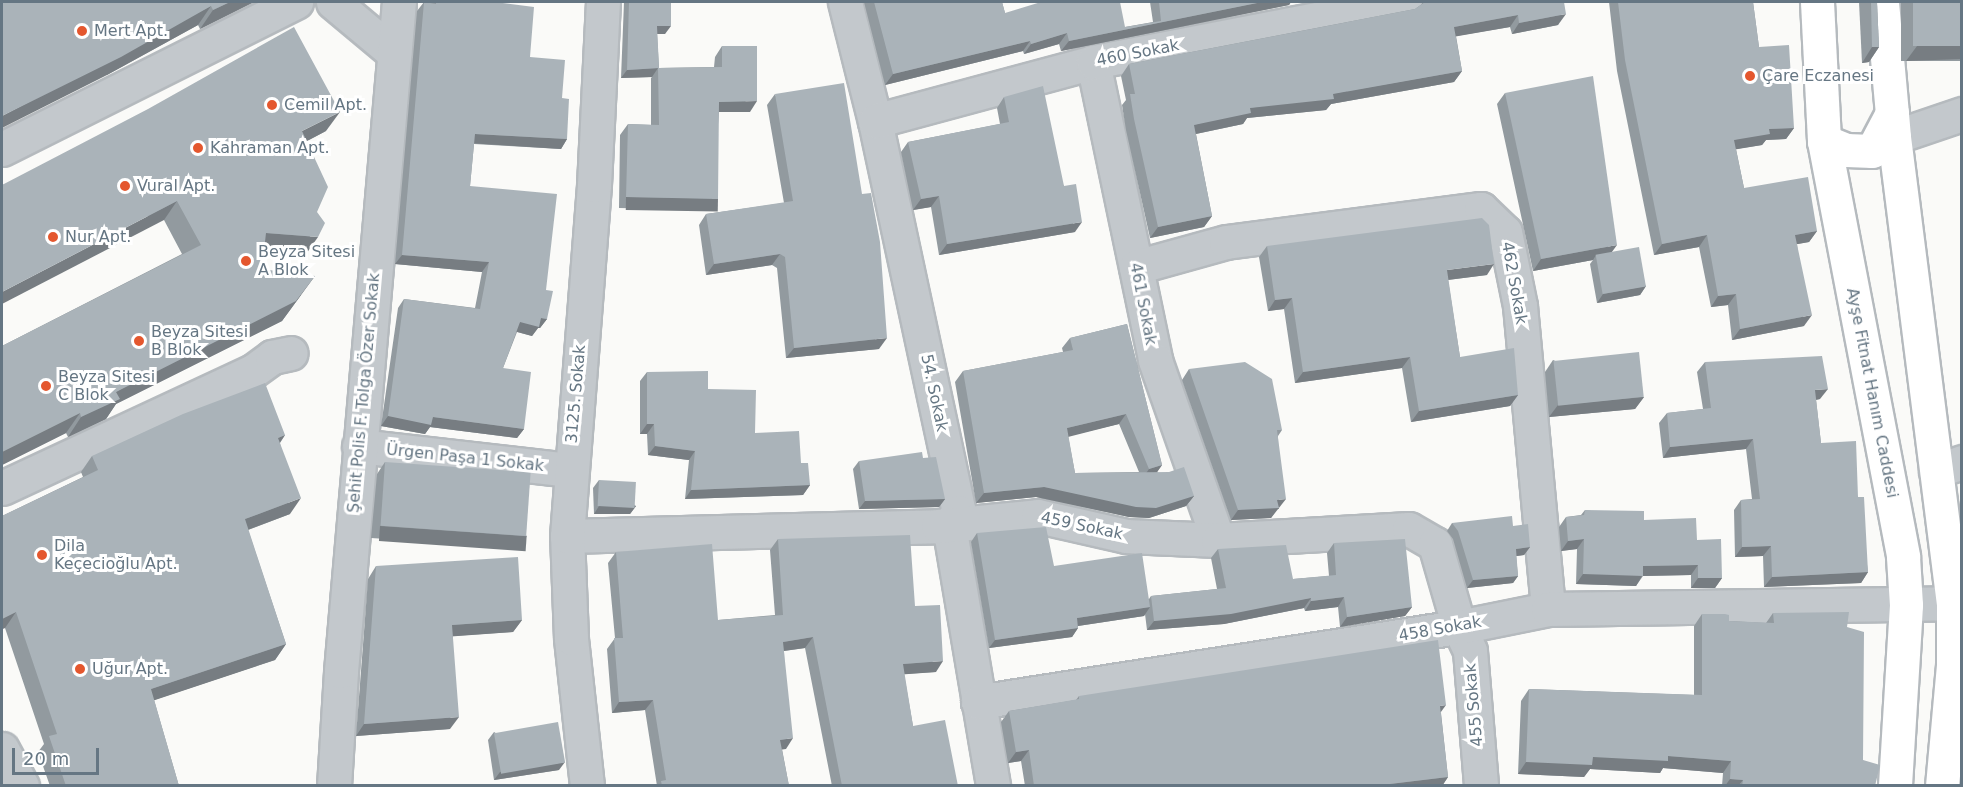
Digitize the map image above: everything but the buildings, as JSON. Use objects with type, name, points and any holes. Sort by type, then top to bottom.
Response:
[{"type":"main road","name":"Ayşe Fitnat Hanım Caddesi","points":[[1817,2],[1824,141],[1903,557],[1906,605],[1895,786]]},
{"type":"main road","points":[[1882,2],[1893,125],[1949,467],[1957,603],[1955,722],[1942,786]]},
{"type":"main road","points":[[1824,141],[1846,150],[1872,151],[1893,125]]},
{"type":"street","points":[[2,148],[296,2]]},
{"type":"street","points":[[333,2],[394,53]]},
{"type":"street","name":"Şehit Polis F. Tolga Özer Sokak","points":[[334,786],[359,446],[399,2]]},
{"type":"street","name":"3125. Sokak","points":[[587,786],[571,638],[567,536],[570,470],[594,185],[603,2]]},
{"type":"street","name":"54. Sokak","points":[[845,2],[875,122],[959,512],[949,525],[993,786]]},
{"type":"street","name":"460 Sokak","points":[[875,122],[1093,62],[1404,2]]},
{"type":"street","name":"461 Sokak","points":[[1093,62],[1155,360],[1218,540]]},
{"type":"street","points":[[1893,125],[1962,114]]},
{"type":"street","name":"462 Sokak","points":[[1136,267],[1226,242],[1481,209],[1505,232],[1520,306],[1548,609]]},
{"type":"street","points":[[2,488],[253,371],[272,357],[291,353]]},
{"type":"street","name":"Ürgen Paşa 1 Sokak","points":[[359,446],[570,470]]},
{"type":"street","name":"459 Sokak","points":[[567,536],[949,525],[1038,516],[1126,537],[1218,540],[1409,529],[1435,544],[1459,627]]},
{"type":"street","name":"458 Sokak","points":[[978,702],[1459,627],[1548,609],[1957,603]]},
{"type":"street","name":"455 Sokak","points":[[1459,627],[1470,651],[1481,786]]},
{"type":"street","points":[[2,749],[22,786]]},
{"type":"place","name":"Mert Apt.","points":[[82,31]]},
{"type":"place","name":"Çare Eczanesi","points":[[1750,76]]},
{"type":"place","name":"Cemil Apt.","points":[[272,105]]},
{"type":"place","name":"Kahraman Apt.","points":[[198,148]]},
{"type":"place","name":"Vural Apt.","points":[[125,186]]},
{"type":"place","name":"Nur Apt.","points":[[53,237]]},
{"type":"place","name":"Beyza Sitesi A Blok","points":[[246,261]]},
{"type":"place","name":"Beyza Sitesi B Blok","points":[[139,341]]},
{"type":"place","name":"Beyza Sitesi C Blok","points":[[46,386]]},
{"type":"place","name":"Dila Keçecioğlu Apt.","points":[[42,555]]},
{"type":"place","name":"Uğur Apt.","points":[[80,669]]}]
